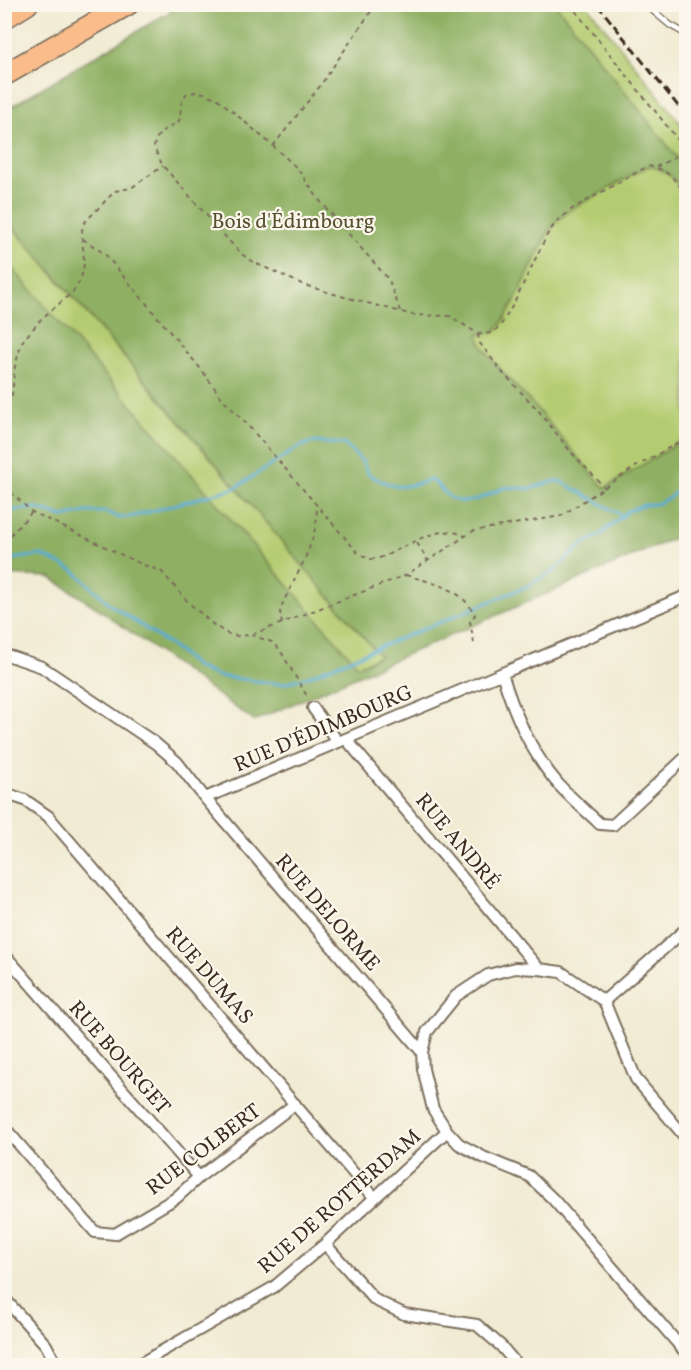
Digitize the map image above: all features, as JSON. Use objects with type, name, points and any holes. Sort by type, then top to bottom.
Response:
[{"type":"highway","points":[[4,18],[27,4]]},
{"type":"highway","points":[[4,75],[128,4]]},
{"type":"street","name":"RUE D'ÉDIMBOURG","points":[[205,798],[687,596]]},
{"type":"street","points":[[4,654],[42,667],[155,742],[177,762],[205,798]]},
{"type":"street","points":[[502,673],[512,708],[532,748],[558,784],[600,824],[613,825],[687,757]]},
{"type":"street","name":"RUE ANDRÉ","points":[[313,708],[539,969]]},
{"type":"street","name":"RUE DUMAS","points":[[4,793],[25,800],[48,816],[374,1197]]},
{"type":"street","name":"RUE DELORME","points":[[205,798],[422,1052]]},
{"type":"street","points":[[687,929],[604,1001],[636,1079],[687,1138]]},
{"type":"street","name":"RUE BOURGET","points":[[7,961],[199,1177]]},
{"type":"street","name":"RUE DE ROTTERDAM","points":[[136,1365],[274,1287],[325,1244],[447,1131],[433,1109],[423,1069],[422,1052],[427,1032],[456,996],[488,975],[515,968],[561,972],[604,1001]]},
{"type":"street","name":"RUE COLBERT","points":[[4,1127],[95,1232],[115,1234],[176,1198],[199,1177],[295,1104]]},
{"type":"street","points":[[447,1131],[459,1144],[483,1157],[529,1176],[553,1199],[687,1353]]},
{"type":"street","points":[[325,1244],[375,1299],[404,1314],[477,1325],[518,1365]]},
{"type":"street","points":[[4,1298],[46,1345],[57,1365]]},
{"type":"lane","points":[[645,4],[670,25],[687,34]]},
{"type":"path","points":[[273,146],[320,86],[376,4]]},
{"type":"path","points":[[570,4],[687,150],[656,167]]},
{"type":"path","points":[[400,311],[389,280],[320,201],[297,168],[218,99],[204,93],[186,94],[182,101],[179,121],[161,130],[154,148],[163,166],[231,243],[249,259],[304,285],[400,311],[420,316],[450,316],[478,334],[492,333],[501,325],[547,236],[557,221],[572,209],[648,166],[656,167],[671,175],[687,194]]},
{"type":"path","points":[[4,401],[12,395],[13,378],[22,342],[42,319],[73,292],[81,279],[84,264],[82,230],[86,222],[115,191],[131,188],[163,166]]},
{"type":"path","points":[[83,239],[105,254],[200,368],[222,398],[315,503],[350,547],[363,557],[377,559],[440,532],[459,533],[465,536]]},
{"type":"path","points":[[478,334],[479,342],[503,373],[605,488]]},
{"type":"path","points":[[4,486],[32,512],[141,564],[157,568],[215,626],[228,634],[238,636],[282,624],[406,575],[479,529],[550,520],[561,516],[687,438]]},
{"type":"path","points":[[282,624],[280,612],[282,605],[306,558],[316,522],[315,503]]},
{"type":"path","points":[[4,542],[32,512]]},
{"type":"path","points":[[416,542],[428,561]]},
{"type":"path","points":[[406,575],[429,581],[465,599],[475,615],[470,622],[474,643]]},
{"type":"path","points":[[251,634],[272,642],[280,650],[313,708]]},
{"type":"green space","name":"Bois d'Édimbourg","points":[[181,5],[556,5],[686,169],[686,194],[666,172],[648,166],[572,209],[557,221],[547,235],[501,325],[492,333],[478,334],[494,363],[605,488],[686,438],[686,533],[254,721],[50,577],[5,575],[5,260],[358,666],[380,656],[5,217],[5,110]]},
{"type":"green space","points":[[556,5],[587,5],[686,130],[686,169]]},
{"type":"green space","points":[[648,166],[666,172],[686,194],[686,438],[605,488],[503,373],[479,342],[478,334],[492,333],[501,325],[547,235],[557,221],[572,209]]},
{"type":"green space","points":[[4,217],[380,656],[358,666],[5,260]]},
{"type":"waterway","points":[[4,511],[36,508],[63,517],[86,512],[107,512],[119,518],[134,516],[235,488],[299,447],[312,442],[344,444],[363,462],[368,474],[385,483],[405,486],[430,480],[454,500],[465,502],[476,500],[504,488],[529,488],[560,481],[623,516]]},
{"type":"waterway","points":[[4,560],[41,555],[73,570],[111,605],[171,646],[198,668],[217,676],[282,684],[309,676],[528,586],[555,570],[582,545],[600,535],[628,511],[669,498],[686,483]]},
{"type":"railway","points":[[597,4],[686,116]]}]
